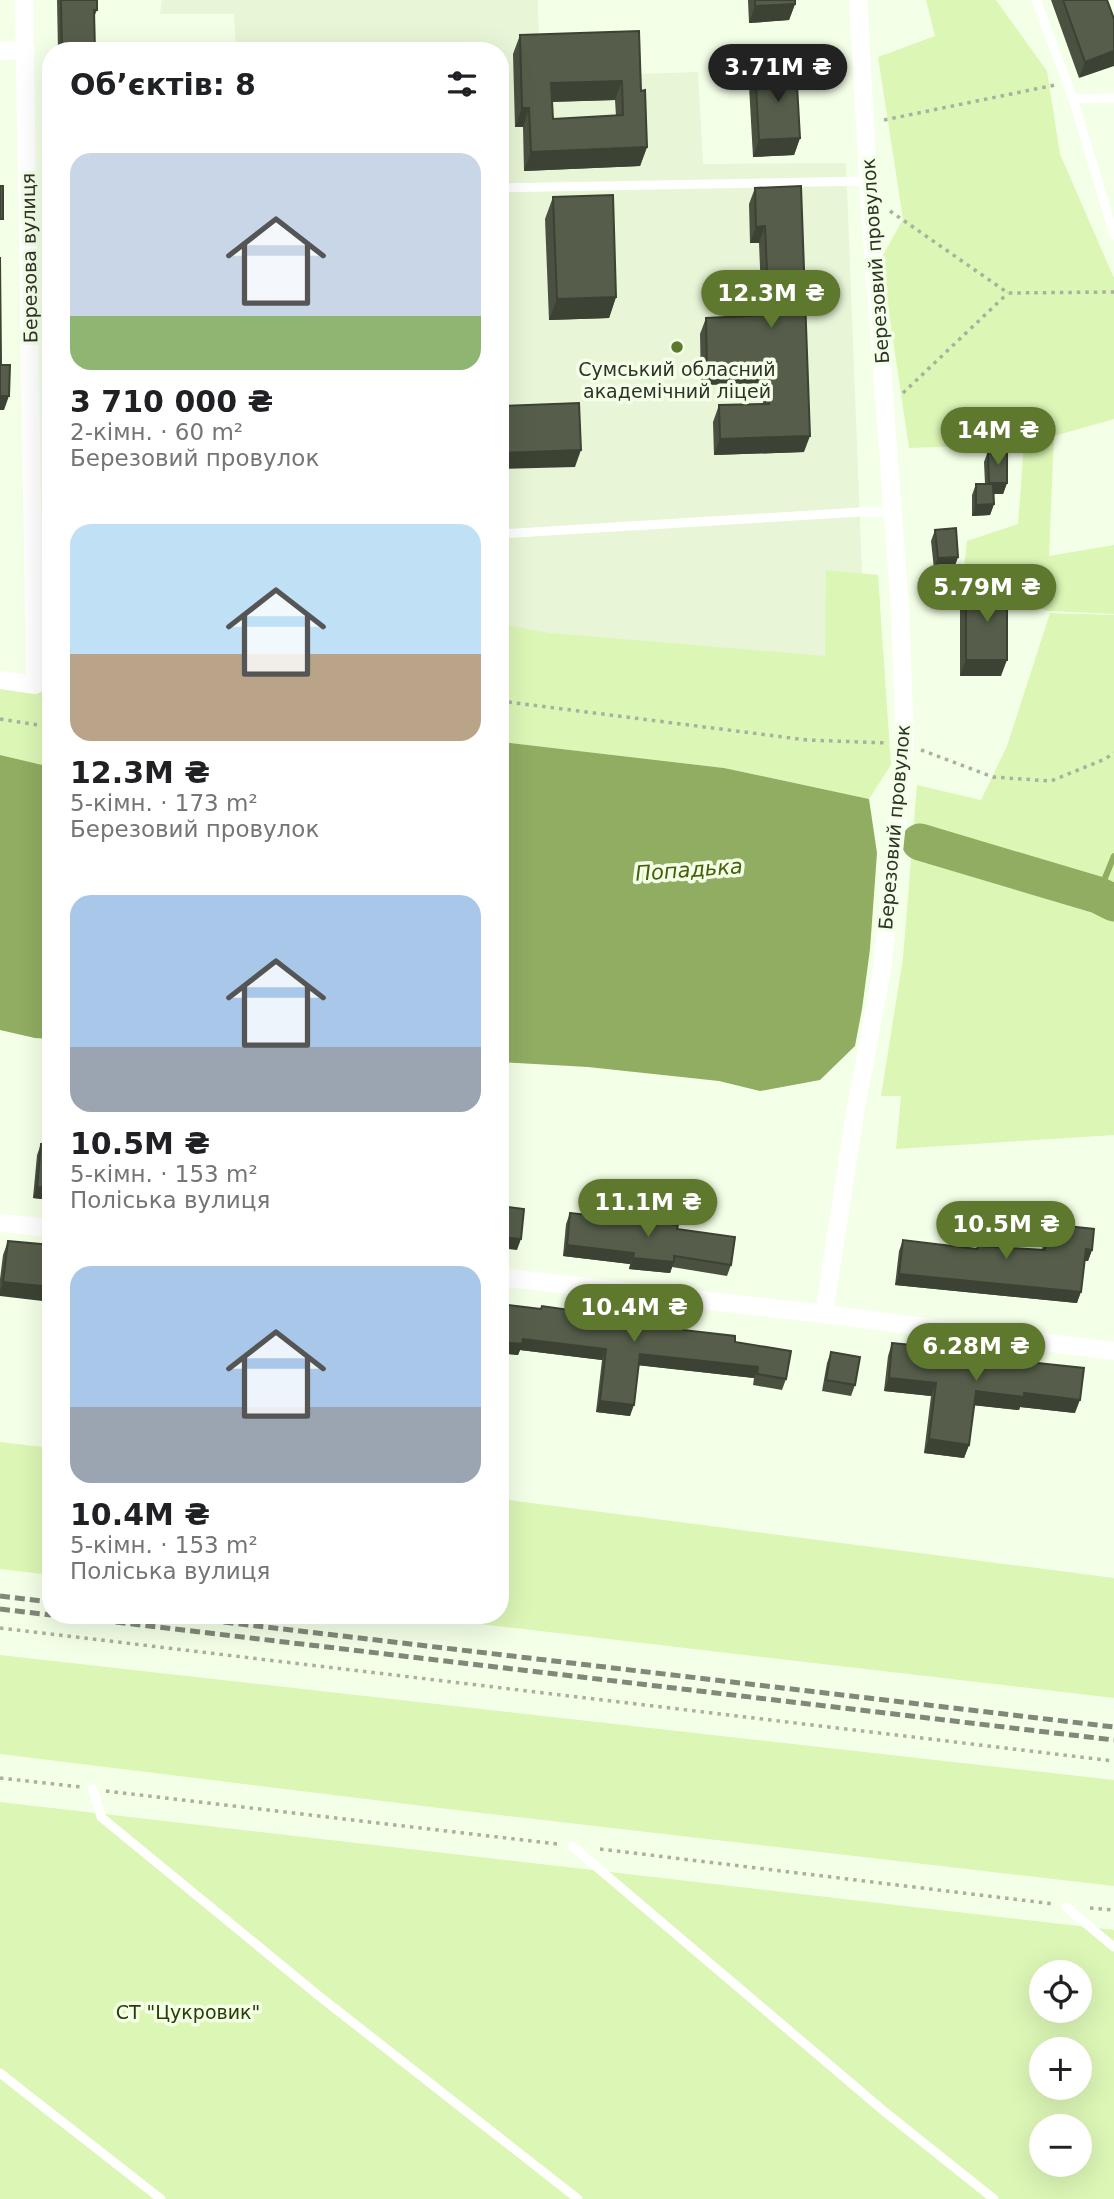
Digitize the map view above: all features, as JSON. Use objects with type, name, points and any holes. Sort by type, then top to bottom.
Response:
[{"type":"street","name":"Березова вулиця","points":[[0,680],[35,685],[24,0]]},
{"type":"street","name":"Березовий провулок","points":[[824,1314],[855,1113],[882,970],[905,743],[894,512],[869,188],[858,0]]},
{"type":"street","points":[[0,51],[26,50]]},
{"type":"street","points":[[0,1223],[42,1227]]},
{"type":"street","points":[[509,1278],[1114,1351]]},
{"type":"lane","points":[[1036,0],[1073,99],[1114,235]]},
{"type":"lane","points":[[1073,99],[1114,99]]},
{"type":"lane","points":[[509,188],[869,188]]},
{"type":"lane","points":[[509,533],[894,512]]},
{"type":"lane","points":[[93,1789],[101,1817],[319,1996],[578,2199]]},
{"type":"lane","points":[[572,1846],[885,2112],[994,2199]]},
{"type":"lane","points":[[1066,1907],[1114,1947]]},
{"type":"lane","points":[[0,2073],[161,2199]]},
{"type":"path","points":[[865,124],[1049,87]]},
{"type":"path","points":[[869,188],[1008,293],[1114,292]]},
{"type":"path","points":[[886,408],[1008,293]]},
{"type":"path","points":[[509,702],[807,740],[905,743],[993,777],[1051,781],[1114,753]]},
{"type":"path","points":[[0,719],[42,726]]},
{"type":"path","points":[[0,1628],[1114,1761]]},
{"type":"path","points":[[0,1778],[1046,1902],[1066,1907]]},
{"type":"shaded area","name":"Сумський обласний академічний ліцей","points":[[162,0],[538,0],[539,50],[636,74],[698,72],[703,164],[846,163],[867,700],[509,683],[509,42],[236,42],[234,14],[160,14]]},
{"type":"green space","points":[[926,0],[996,0],[1047,71],[1060,154],[1114,278],[1114,419],[1054,436],[1049,556],[1114,545],[1114,614],[1049,611],[962,587],[967,541],[1018,524],[1024,444],[909,448],[881,259],[903,219],[878,57],[935,36]]},
{"type":"green space","points":[[826,570],[878,575],[891,765],[869,799],[724,768],[509,743],[509,626],[550,633],[825,656]]},
{"type":"green space","points":[[1050,613],[1114,615],[1114,1135],[896,1149],[901,1096],[881,1096],[903,958],[917,785],[981,800],[1007,746]]},
{"type":"green space","points":[[0,673],[42,683],[42,765],[0,755]]},
{"type":"green space","points":[[0,1442],[42,1447],[42,1574],[0,1569]]},
{"type":"green space","points":[[509,1500],[1114,1578],[1114,1698],[479,1624],[509,1624]]},
{"type":"green space","points":[[0,1655],[1114,1780],[1114,1886],[0,1754]]},
{"type":"green space","name":"СТ \"Цукровик\"","points":[[0,1802],[1114,1930],[1114,2199],[0,2199]]},
{"type":"water","points":[[509,743],[724,768],[869,799],[877,853],[870,949],[862,1009],[855,1046],[820,1080],[760,1091],[719,1081],[588,1067],[509,1062]]},
{"type":"water","points":[[0,755],[42,765],[42,1038],[0,1030]]},
{"type":"building","points":[[61,0],[97,0],[97,10],[94,10],[95,42],[62,42]]},
{"type":"building","points":[[755,0],[795,0],[795,4],[755,6]]},
{"type":"building","points":[[1063,0],[1107,0],[1114,19],[1114,51],[1085,62]]},
{"type":"building","points":[[639,31],[641,91],[645,90],[647,147],[531,152],[529,108],[522,108],[520,35]],"holes":[[[622,81],[623,115],[553,119],[551,83]]]},
{"type":"building","points":[[796,67],[800,138],[759,140],[755,69]]},
{"type":"building","points":[[0,186],[3,186],[3,219],[0,219]]},
{"type":"building","points":[[801,186],[810,436],[720,439],[719,405],[769,404],[768,366],[707,369],[706,318],[769,315],[765,226],[756,227],[755,188]]},
{"type":"building","points":[[613,195],[616,297],[557,299],[553,197]]},
{"type":"building","points":[[0,257],[1,365],[10,365],[9,396],[0,396]]},
{"type":"building","points":[[579,403],[581,450],[509,453],[509,406]]},
{"type":"building","points":[[988,451],[1007,451],[1007,483],[989,483]]},
{"type":"building","points":[[976,484],[993,484],[994,504],[976,505]]},
{"type":"building","points":[[956,528],[958,557],[938,558],[935,530]]},
{"type":"building","points":[[966,587],[1007,587],[1007,660],[966,660]]},
{"type":"building","points":[[41,1144],[42,1144],[42,1187],[37,1187]]},
{"type":"building","points":[[509,1207],[524,1209],[521,1239],[509,1238]]},
{"type":"building","points":[[570,1213],[678,1225],[677,1229],[735,1237],[731,1265],[674,1256],[674,1262],[633,1258],[634,1253],[567,1245]]},
{"type":"building","points":[[1048,1224],[1094,1229],[1092,1250],[1086,1249],[1081,1292],[899,1274],[903,1240],[977,1249],[978,1246],[1045,1250]]},
{"type":"building","points":[[8,1241],[42,1244],[42,1286],[3,1282]]},
{"type":"building","points":[[509,1305],[541,1309],[542,1306],[577,1313],[684,1324],[683,1330],[735,1336],[735,1342],[791,1351],[786,1379],[757,1374],[758,1367],[640,1354],[634,1405],[600,1401],[606,1349],[523,1339],[522,1344],[509,1343]]},
{"type":"building","points":[[892,1343],[971,1351],[971,1356],[1084,1368],[1080,1400],[1024,1393],[1024,1397],[976,1391],[969,1445],[929,1439],[936,1383],[889,1378]]},
{"type":"building","points":[[831,1352],[860,1357],[855,1385],[826,1380]]},
{"type":"waterway","name":"Попадька","points":[[920,842],[1098,895],[1114,903]]},
{"type":"waterway","points":[[1098,895],[1114,856]]},
{"type":"railway","points":[[0,1596],[42,1601]]},
{"type":"railway","points":[[0,1609],[42,1614]]},
{"type":"railway","points":[[132,1624],[1114,1740]]},
{"type":"railway","points":[[240,1624],[1114,1727]]},
{"type":"place","name":"Сумський обласний академічний ліцей","points":[[677,347]]}]
